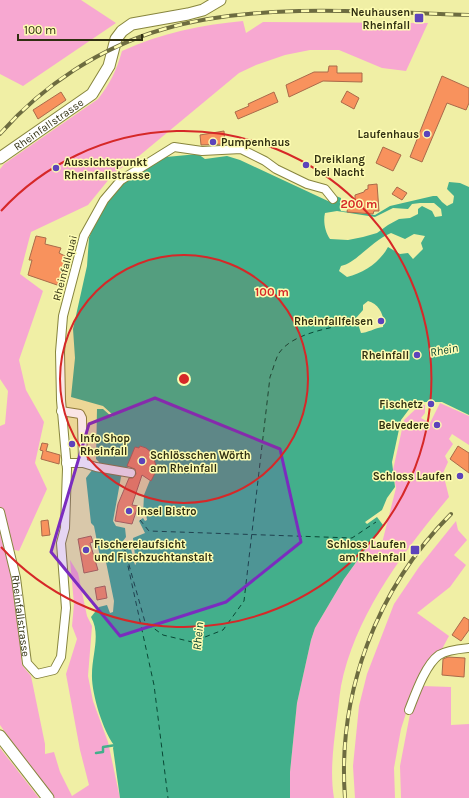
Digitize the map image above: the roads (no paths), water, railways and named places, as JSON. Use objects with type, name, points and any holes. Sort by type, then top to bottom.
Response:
[{"type":"street","name":"Rheinfallstrasse","points":[[0,158],[92,94],[109,66],[116,39],[122,31],[132,24],[203,10],[220,0]]},
{"type":"street","name":"Rheinfallquai","points":[[65,528],[67,469],[61,411],[60,352],[63,316],[84,236],[104,200],[121,180],[174,147],[202,151],[241,149],[265,161],[276,170],[307,184],[325,189],[332,199]]},
{"type":"street","points":[[61,411],[80,414],[81,416],[83,463]]},
{"type":"street","points":[[66,463],[83,463],[96,467],[131,473]]},
{"type":"street","name":"Rheinfallstrasse","points":[[0,512],[17,585],[28,663],[37,674],[54,670],[61,657],[66,608],[61,543],[65,528]]},
{"type":"street","points":[[410,710],[430,663],[439,655],[450,651],[469,648]]},
{"type":"street","points":[[0,736],[48,798]]},
{"type":"water","name":"Rhein","points":[[198,154],[205,159],[227,156],[240,160],[328,201],[331,202],[336,196],[341,198],[341,211],[375,215],[390,206],[433,196],[437,196],[447,206],[453,203],[454,196],[447,189],[449,182],[460,183],[469,187],[469,415],[442,402],[422,402],[410,408],[401,420],[392,462],[395,487],[387,498],[382,510],[365,522],[367,524],[377,517],[383,525],[344,579],[315,628],[311,640],[297,703],[290,772],[290,798],[120,798],[113,748],[114,745],[102,721],[93,691],[92,667],[96,637],[94,624],[91,617],[99,607],[107,605],[110,613],[113,612],[114,601],[106,562],[100,557],[94,526],[91,523],[86,478],[93,469],[98,470],[99,462],[96,459],[97,409],[103,409],[112,417],[113,415],[103,406],[71,397],[75,358],[73,329],[87,266],[89,238],[93,227],[111,195],[124,181],[166,157]],"holes":[[[434,203],[441,209],[442,216],[435,217],[432,211],[422,206],[418,209],[418,214],[410,218],[399,219],[377,233],[348,240],[330,239],[324,223],[325,213],[337,211],[375,217],[393,208],[408,209],[412,204]],[[391,233],[405,239],[414,234],[425,236],[421,243],[423,249],[413,259],[408,253],[400,254],[388,247],[376,262],[359,273],[347,277],[339,271],[341,266],[353,261],[384,236]],[[368,301],[372,302],[378,307],[382,314],[383,327],[361,333],[356,318],[363,310],[363,305]],[[140,446],[144,447],[150,452],[157,469],[150,480],[144,495],[143,515],[146,514],[147,520],[145,521],[143,518],[139,521],[145,533],[133,538],[135,565],[130,545],[123,547],[120,545],[126,537],[125,528],[116,526],[113,521],[121,477],[128,467],[135,447],[139,448]]]},
{"type":"waterway","points":[[96,753],[103,752],[103,747],[116,745]]},
{"type":"railway","points":[[0,134],[35,99],[74,70],[118,46],[164,29],[237,15],[276,12],[355,11],[469,15]]},
{"type":"railway","points":[[345,798],[344,759],[348,720],[356,682],[367,644],[383,609],[402,575],[425,543],[451,514]]},
{"type":"place","name":"Neuhausen Rheinfall","points":[[419,18]]},
{"type":"place","name":"Laufenhaus","points":[[427,134]]},
{"type":"place","name":"Pumpenhaus","points":[[213,142]]},
{"type":"place","name":"Dreiklang bei Nacht","points":[[306,165]]},
{"type":"place","name":"Aussichtspunkt Rheinfallstrasse","points":[[56,168]]},
{"type":"place","name":"Rheinfallfelsen","points":[[381,321]]},
{"type":"place","name":"Rheinfall","points":[[417,355]]},
{"type":"place","name":"Fischetz","points":[[431,404]]},
{"type":"place","name":"Belvedere","points":[[437,425]]},
{"type":"place","name":"Info Shop Rheinfall","points":[[72,444]]},
{"type":"place","name":"Schlösschen Wörth am Rheinfall","points":[[142,461]]},
{"type":"place","name":"Schloss Laufen","points":[[460,476]]},
{"type":"place","name":"Insel Bistro","points":[[129,511]]},
{"type":"place","name":"Fischereiaufsicht und Fischzuchtanstalt","points":[[86,550]]},
{"type":"place","name":"Schloss Laufen am Rheinfall","points":[[415,550]]}]
